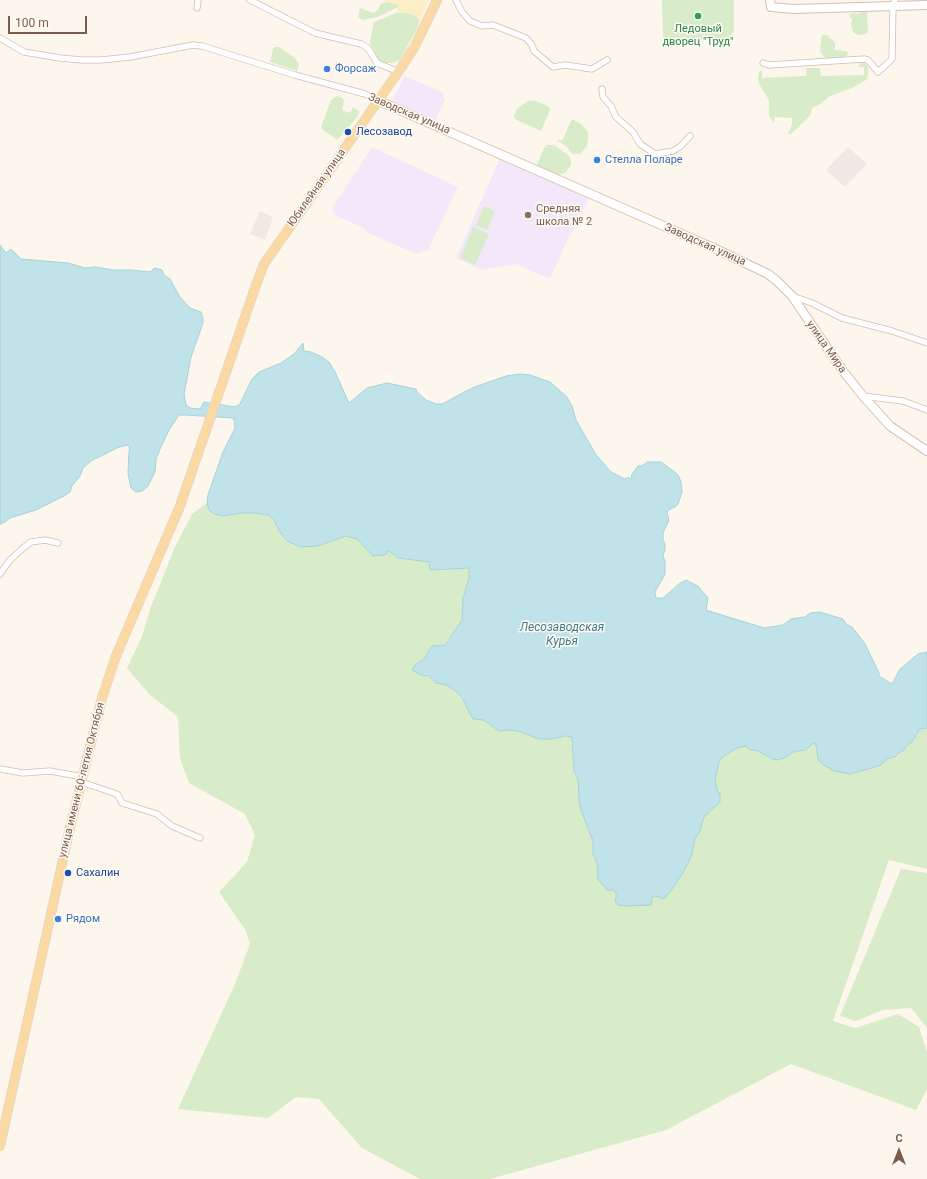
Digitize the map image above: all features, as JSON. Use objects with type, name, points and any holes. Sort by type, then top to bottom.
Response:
[{"type":"main road","name":"Юбилейная улица","points":[[208,428],[264,264],[399,72],[415,46],[437,0]]},
{"type":"main road","name":"улица имени 60-летия Октября","points":[[0,1146],[68,832],[102,698],[116,656],[180,506],[208,428]]},
{"type":"street","points":[[197,8],[198,0]]},
{"type":"street","points":[[250,0],[315,33],[361,44],[368,48],[377,63],[399,72]]},
{"type":"street","points":[[456,0],[462,12],[470,21],[482,26],[493,25],[526,38],[532,45],[534,51],[553,67],[565,65],[592,69],[606,60]]},
{"type":"street","points":[[770,0],[771,7],[794,9],[894,3],[927,5]]},
{"type":"street","points":[[763,63],[769,65],[864,59],[868,60],[878,72],[892,59],[894,3]]},
{"type":"street","name":"Заводская улица","points":[[0,38],[24,52],[81,60],[101,60],[130,57],[193,45],[202,46],[295,75],[365,94],[737,259],[777,280],[792,296]]},
{"type":"street","points":[[602,89],[602,97],[611,106],[616,117],[633,132],[640,144],[655,154],[673,151],[681,146],[690,136]]},
{"type":"street","points":[[792,296],[812,303],[842,318],[892,331],[927,343]]},
{"type":"street","name":"улица Мира","points":[[792,296],[842,371],[863,396],[890,426],[927,451]]},
{"type":"street","points":[[863,396],[903,400],[927,410]]},
{"type":"street","points":[[0,574],[10,560],[31,542],[45,540],[58,543]]},
{"type":"street","points":[[0,770],[23,772],[50,771],[82,780],[118,795],[122,803],[157,814],[172,826],[200,838]]},
{"type":"shaded area","points":[[405,76],[444,93],[443,97],[445,100],[435,121],[391,102]]},
{"type":"shaded area","points":[[372,147],[458,187],[428,250],[417,254],[366,232],[364,228],[335,215],[332,208]]},
{"type":"shaded area","points":[[848,147],[867,164],[845,187],[826,170]]},
{"type":"shaded area","name":"Средняя школа № 2","points":[[500,158],[589,198],[573,232],[570,234],[550,279],[516,264],[481,270],[456,258]]},
{"type":"shaded area","points":[[260,211],[273,217],[265,240],[250,234]]},
{"type":"green space","name":"Ледовый дворец \"Труд\"","points":[[662,0],[734,0],[734,31],[729,39],[663,40]]},
{"type":"green space","points":[[386,2],[400,6],[378,17],[362,20],[358,17],[360,8],[373,13],[377,11],[381,4]]},
{"type":"green space","points":[[863,10],[867,11],[868,32],[866,34],[858,35],[853,32],[851,24],[852,19],[849,16],[850,14],[854,13],[858,14]]},
{"type":"green space","points":[[396,13],[409,13],[416,16],[419,20],[418,27],[400,60],[386,63],[378,60],[370,42],[374,22]]},
{"type":"green space","points":[[822,35],[827,35],[835,43],[835,50],[848,52],[847,56],[830,59],[824,57],[820,51]]},
{"type":"green space","points":[[275,47],[279,47],[294,57],[299,64],[297,71],[270,62],[273,49]]},
{"type":"green space","points":[[859,63],[865,63],[868,67],[868,76],[866,80],[852,88],[830,96],[819,105],[812,108],[810,116],[791,134],[788,134],[792,124],[792,118],[775,117],[774,123],[769,116],[769,100],[758,80],[759,72],[762,70],[762,78],[806,76],[806,68],[820,68],[821,76],[864,75],[864,67],[859,67]]},
{"type":"green space","points":[[337,96],[344,100],[342,110],[350,113],[353,107],[360,112],[345,132],[336,139],[321,127],[331,100]]},
{"type":"green space","points":[[536,101],[549,107],[550,110],[541,131],[514,118],[517,109],[526,102]]},
{"type":"green space","points":[[572,119],[581,124],[588,132],[586,147],[580,154],[572,154],[567,147],[558,141],[558,139],[562,141]]},
{"type":"green space","points":[[547,145],[554,145],[571,159],[571,165],[566,172],[557,174],[536,167],[544,148]]},
{"type":"green space","points":[[484,206],[495,211],[487,230],[476,225]]},
{"type":"green space","points":[[473,227],[489,234],[475,265],[460,258]]},
{"type":"green space","points":[[207,503],[209,510],[214,514],[223,516],[241,513],[268,515],[275,521],[279,531],[318,546],[346,536],[357,539],[373,556],[389,551],[398,558],[429,562],[430,570],[469,568],[469,578],[463,598],[462,620],[444,645],[432,646],[424,659],[415,665],[421,675],[429,676],[436,683],[446,685],[456,691],[468,708],[499,731],[518,731],[539,739],[572,737],[574,771],[578,779],[593,841],[593,854],[597,863],[599,879],[607,890],[613,890],[616,892],[616,897],[652,897],[673,888],[691,857],[695,839],[700,831],[704,817],[720,802],[715,780],[719,762],[721,758],[737,748],[746,746],[749,749],[758,751],[773,759],[784,758],[793,752],[805,750],[814,743],[816,745],[816,751],[855,773],[881,765],[887,759],[896,756],[912,742],[920,729],[927,728],[927,869],[889,860],[833,1021],[855,1028],[898,1014],[919,1027],[927,1052],[927,1089],[916,1110],[791,1064],[666,1130],[490,1179],[420,1179],[362,1148],[319,1099],[296,1097],[268,1118],[178,1109],[235,984],[250,944],[246,931],[219,892],[247,862],[255,835],[245,814],[189,783],[180,758],[178,717],[149,694],[127,668],[142,636],[152,604],[175,547],[192,514]]},
{"type":"green space","points":[[901,869],[927,873],[927,1028],[911,1008],[883,1010],[856,1021],[840,1016]]},
{"type":"sand","points":[[385,0],[429,0],[418,26],[419,20],[416,16],[409,13],[396,13],[399,6],[397,4],[386,2]]},
{"type":"water","name":"Лесозаводская Курья","points":[[0,245],[6,253],[11,249],[21,259],[68,263],[85,268],[95,267],[113,270],[151,272],[154,268],[162,270],[164,275],[170,279],[180,297],[190,308],[201,312],[203,318],[203,323],[191,357],[184,394],[186,405],[190,408],[200,409],[204,402],[235,407],[240,404],[252,379],[259,372],[281,363],[294,354],[303,343],[304,351],[311,352],[329,362],[349,403],[367,388],[387,383],[416,389],[417,392],[426,400],[436,404],[442,404],[472,388],[506,376],[520,374],[530,375],[550,382],[567,397],[572,406],[576,420],[596,455],[611,472],[625,479],[628,477],[631,480],[632,474],[638,466],[642,466],[647,462],[661,462],[679,477],[682,492],[678,504],[668,510],[667,514],[669,520],[663,533],[663,540],[665,544],[663,555],[665,562],[665,574],[655,592],[656,598],[663,598],[686,580],[698,586],[708,598],[706,610],[764,628],[783,625],[791,619],[805,617],[810,613],[820,612],[843,619],[846,624],[852,627],[865,644],[879,673],[879,676],[892,684],[900,669],[918,654],[927,652],[927,728],[920,729],[912,742],[906,746],[903,751],[898,753],[896,756],[887,759],[881,765],[850,774],[834,771],[822,764],[818,759],[816,745],[814,743],[805,750],[793,752],[784,758],[777,760],[758,751],[749,749],[746,746],[737,748],[721,758],[719,762],[715,780],[718,793],[720,793],[720,802],[704,817],[700,831],[695,839],[691,857],[673,888],[664,899],[656,896],[652,897],[651,905],[618,905],[615,902],[616,892],[613,890],[607,890],[598,879],[597,863],[593,854],[593,841],[579,801],[578,779],[574,771],[572,737],[565,736],[552,739],[539,739],[518,731],[499,731],[484,720],[473,719],[462,698],[456,691],[446,685],[436,683],[429,676],[421,675],[412,670],[415,665],[424,659],[432,646],[445,645],[462,620],[463,598],[469,578],[469,568],[430,570],[429,562],[398,558],[389,551],[384,555],[373,556],[357,539],[346,536],[318,546],[301,547],[287,541],[279,531],[275,521],[268,515],[241,513],[223,516],[214,514],[209,510],[207,503],[208,495],[223,452],[235,428],[234,420],[232,418],[179,415],[169,430],[160,449],[156,459],[155,472],[148,486],[142,491],[136,492],[131,488],[128,474],[130,447],[127,445],[117,448],[91,461],[83,468],[70,492],[64,496],[36,510],[10,518],[0,524]]},
{"type":"place","name":"Ледовый дворец \"Труд\"","points":[[698,16]]},
{"type":"place","name":"Форсаж","points":[[327,69]]},
{"type":"place","name":"Лесозавод","points":[[348,132]]},
{"type":"place","name":"Стелла Поларе","points":[[597,160]]},
{"type":"place","name":"Средняя школа № 2","points":[[528,215]]},
{"type":"place","name":"Сахалин","points":[[68,873]]},
{"type":"place","name":"Рядом","points":[[58,919]]}]
